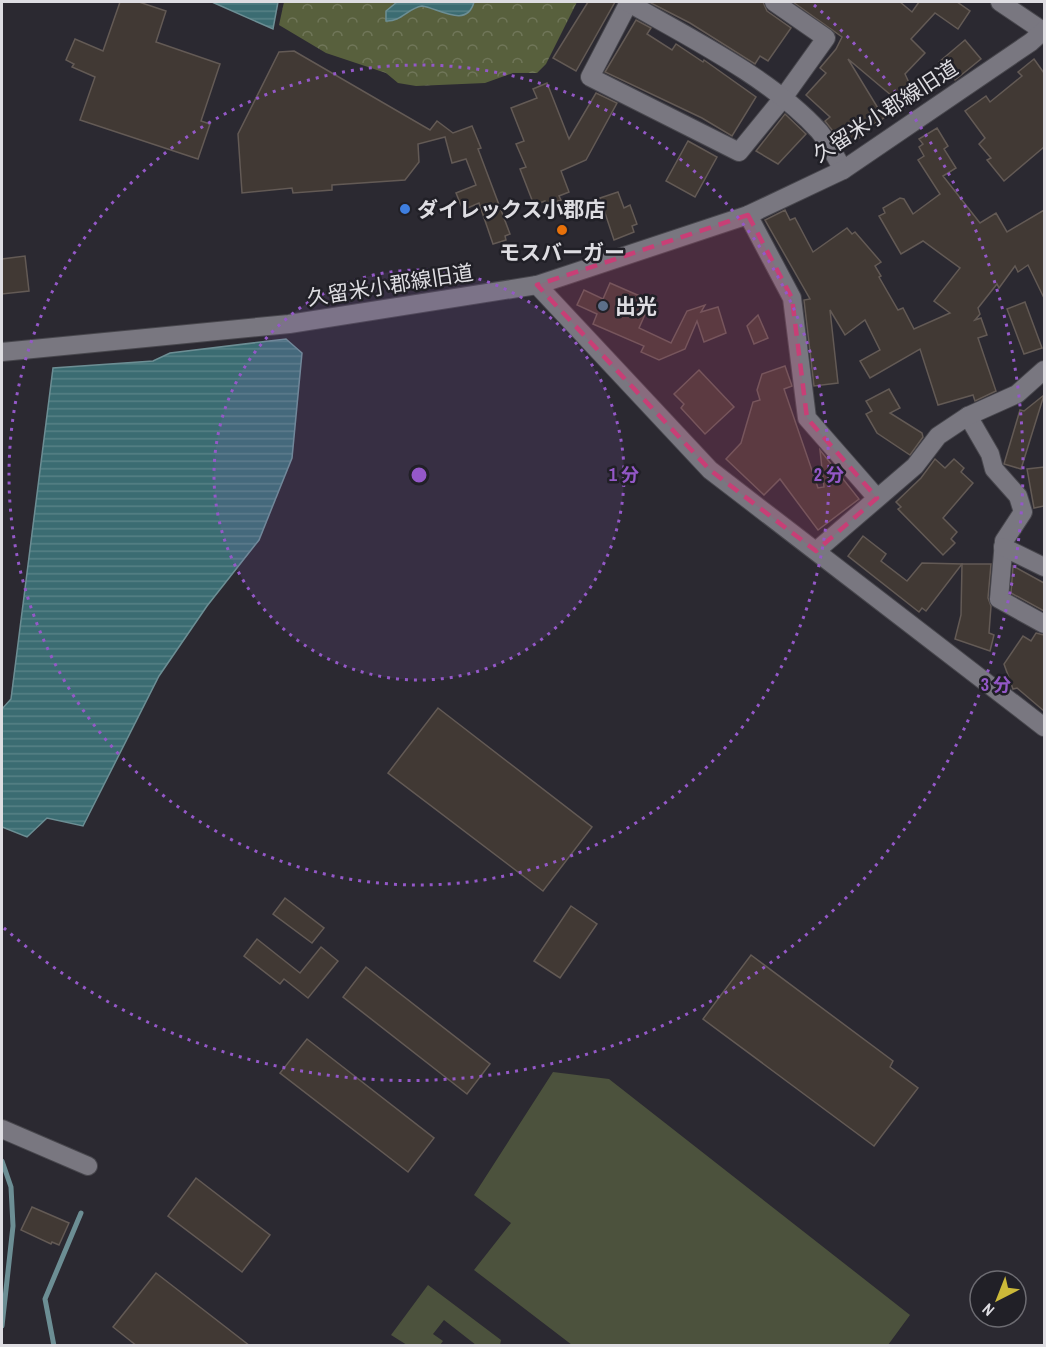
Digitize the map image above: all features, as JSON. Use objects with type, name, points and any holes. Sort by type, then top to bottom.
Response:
[{"type":"street","points":[[774,2],[826,38],[783,98],[739,152],[590,77],[629,2],[704,46],[783,98],[820,132],[843,170]]},
{"type":"street","points":[[1000,2],[1044,30]]},
{"type":"street","name":"久留米小郡線旧道","points":[[2,352],[289,324],[537,285],[748,215],[843,170],[1031,42],[1044,30]]},
{"type":"street","points":[[748,215],[792,298],[807,418],[877,498]]},
{"type":"street","points":[[537,285],[710,470],[1044,728]]},
{"type":"street","points":[[816,551],[915,466],[938,436],[968,416],[1017,394],[1044,370]]},
{"type":"street","points":[[968,416],[990,454],[994,469],[1018,496],[1023,512],[1004,541],[999,599],[1044,624]]},
{"type":"street","points":[[1003,547],[1044,567]]},
{"type":"street","points":[[2,1129],[88,1166]]},
{"type":"highlighted area","points":[[748,215],[792,298],[807,418],[877,498],[816,551],[710,470],[537,285]]},
{"type":"green space","points":[[284,2],[577,2],[546,64],[537,73],[513,73],[485,83],[416,86],[398,83],[386,73],[326,53],[279,25]]},
{"type":"green space","points":[[553,1072],[609,1079],[910,1315],[888,1345],[572,1345],[474,1270],[511,1223],[474,1195]]},
{"type":"green space","points":[[428,1285],[501,1340],[500,1345],[476,1345],[444,1320],[433,1334],[443,1341],[440,1345],[407,1345],[391,1335]]},
{"type":"water","points":[[212,2],[278,2],[273,29]]},
{"type":"water","points":[[397,2],[474,2],[470,10],[459,16],[422,6],[396,19],[386,21],[386,11]]},
{"type":"water","points":[[286,339],[302,353],[292,458],[259,540],[207,606],[159,676],[83,826],[47,818],[27,837],[2,827],[2,709],[11,699],[53,368],[153,361],[170,353]]},
{"type":"building","points":[[120,2],[139,2],[166,11],[156,42],[220,64],[201,121],[210,124],[198,159],[80,120],[95,77],[72,67],[74,64],[66,60],[75,39],[103,51]]},
{"type":"building","points":[[588,2],[615,2],[576,71],[553,58]]},
{"type":"building","points":[[649,2],[763,2],[767,11],[791,28],[768,61],[760,56],[755,64],[690,23]]},
{"type":"building","points":[[793,2],[900,2],[912,12],[919,2],[957,2],[970,11],[958,29],[935,13],[911,39],[925,53],[905,74],[911,87],[898,101],[848,59],[884,118],[862,131],[864,134],[846,148],[825,121],[830,117],[806,95],[826,73],[820,68],[836,49],[842,37]]},
{"type":"building","points":[[636,20],[651,28],[647,34],[672,50],[676,44],[703,62],[704,60],[756,97],[732,136],[702,118],[605,72]]},
{"type":"building","points":[[965,40],[981,59],[955,80],[939,62]]},
{"type":"building","points":[[294,51],[430,130],[437,121],[453,133],[472,126],[481,148],[478,149],[510,234],[505,236],[506,240],[493,244],[479,203],[463,210],[456,193],[476,185],[466,159],[452,163],[445,137],[418,144],[419,162],[405,180],[332,185],[332,190],[293,193],[292,188],[242,193],[238,134],[279,52]]},
{"type":"building","points":[[1034,59],[1044,73],[1044,147],[1004,181],[987,160],[991,158],[979,144],[985,138],[965,111],[986,96],[990,102],[1022,76],[1018,72]]},
{"type":"building","points":[[547,83],[569,139],[596,93],[617,103],[586,160],[561,171],[569,192],[559,196],[561,200],[547,205],[545,201],[534,205],[520,169],[526,167],[516,144],[524,141],[511,108],[537,98],[533,89]]},
{"type":"building","points":[[785,114],[806,134],[778,164],[756,151]]},
{"type":"building","points":[[937,128],[948,146],[944,149],[956,168],[943,176],[980,223],[996,213],[1007,232],[1044,210],[1044,298],[1028,265],[1018,272],[1015,266],[999,288],[997,284],[978,308],[980,314],[975,320],[981,318],[987,335],[978,338],[996,391],[975,401],[973,395],[938,405],[920,349],[870,378],[860,361],[880,350],[865,320],[845,335],[830,310],[838,383],[814,386],[804,300],[810,299],[765,220],[785,210],[790,220],[795,218],[813,252],[847,228],[852,234],[855,232],[881,262],[875,266],[881,276],[879,277],[898,310],[903,308],[914,329],[950,313],[934,301],[960,268],[923,241],[901,254],[879,216],[885,213],[883,208],[900,198],[904,199],[913,214],[940,194],[918,160],[924,156],[919,147],[923,144],[919,139]]},
{"type":"building","points":[[688,141],[717,157],[695,197],[666,181]]},
{"type":"building","points":[[618,192],[624,208],[630,205],[637,224],[632,226],[634,232],[614,240],[600,198]]},
{"type":"building","points":[[25,256],[29,291],[2,294],[2,259]]},
{"type":"building","points":[[610,283],[651,301],[639,328],[671,343],[687,311],[705,305],[701,312],[718,307],[726,333],[704,342],[697,321],[685,349],[659,360],[641,352],[644,346],[593,324],[597,314],[577,305],[584,290],[603,299]]},
{"type":"building","points":[[1025,302],[1042,348],[1024,354],[1007,309]]},
{"type":"building","points":[[758,315],[768,338],[754,344],[747,326]]},
{"type":"building","points":[[785,366],[792,386],[784,389],[818,488],[824,487],[820,450],[859,499],[818,530],[780,479],[764,495],[726,459],[741,443],[753,402],[760,400],[757,390],[762,374]]},
{"type":"building","points":[[699,370],[734,407],[705,434],[681,408],[684,404],[674,394]]},
{"type":"building","points":[[889,389],[900,408],[890,413],[922,433],[923,437],[910,455],[877,433],[866,414],[872,411],[866,401]]},
{"type":"building","points":[[1044,395],[1021,469],[1004,464],[1020,410],[1024,411]]},
{"type":"building","points":[[935,459],[945,468],[954,459],[964,468],[961,472],[973,483],[943,518],[957,532],[951,539],[955,543],[943,555],[898,509],[901,507],[896,502],[921,478]]},
{"type":"building","points":[[1044,467],[1044,506],[1034,508],[1027,469]]},
{"type":"building","points":[[863,536],[886,554],[881,561],[907,581],[922,563],[962,564],[926,611],[922,608],[919,612],[848,556]]},
{"type":"building","points":[[962,564],[991,564],[988,598],[991,606],[989,633],[994,635],[990,651],[955,639],[961,615]]},
{"type":"building","points":[[1013,566],[1044,583],[1044,611],[1011,593]]},
{"type":"building","points":[[1036,633],[1044,635],[1044,711],[1017,688],[1013,689],[1004,664],[1023,636],[1031,641]]},
{"type":"building","points":[[438,708],[592,827],[543,891],[388,773]]},
{"type":"building","points":[[285,898],[324,928],[312,943],[273,914]]},
{"type":"building","points":[[571,906],[597,924],[560,978],[534,961]]},
{"type":"building","points":[[257,939],[300,973],[321,947],[338,961],[308,998],[284,979],[280,984],[244,956]]},
{"type":"building","points":[[751,955],[893,1061],[890,1067],[918,1088],[874,1146],[703,1019]]},
{"type":"building","points":[[366,967],[490,1064],[467,1094],[343,997]]},
{"type":"building","points":[[307,1039],[434,1138],[408,1172],[280,1073]]},
{"type":"building","points":[[196,1178],[270,1235],[242,1272],[168,1216]]},
{"type":"building","points":[[32,1207],[69,1223],[59,1245],[52,1242],[51,1244],[21,1230]]},
{"type":"building","points":[[156,1273],[250,1346],[137,1346],[113,1327]]},
{"type":"waterway","points":[[2,1161],[11,1187],[13,1226],[2,1326]]},
{"type":"waterway","points":[[54,1346],[45,1299],[81,1213]]},
{"type":"place","name":"ダイレックス小郡店","points":[[405,209]]},
{"type":"place","name":"モスバーガー","points":[[562,230]]},
{"type":"place","name":"出光","points":[[603,306]]}]
